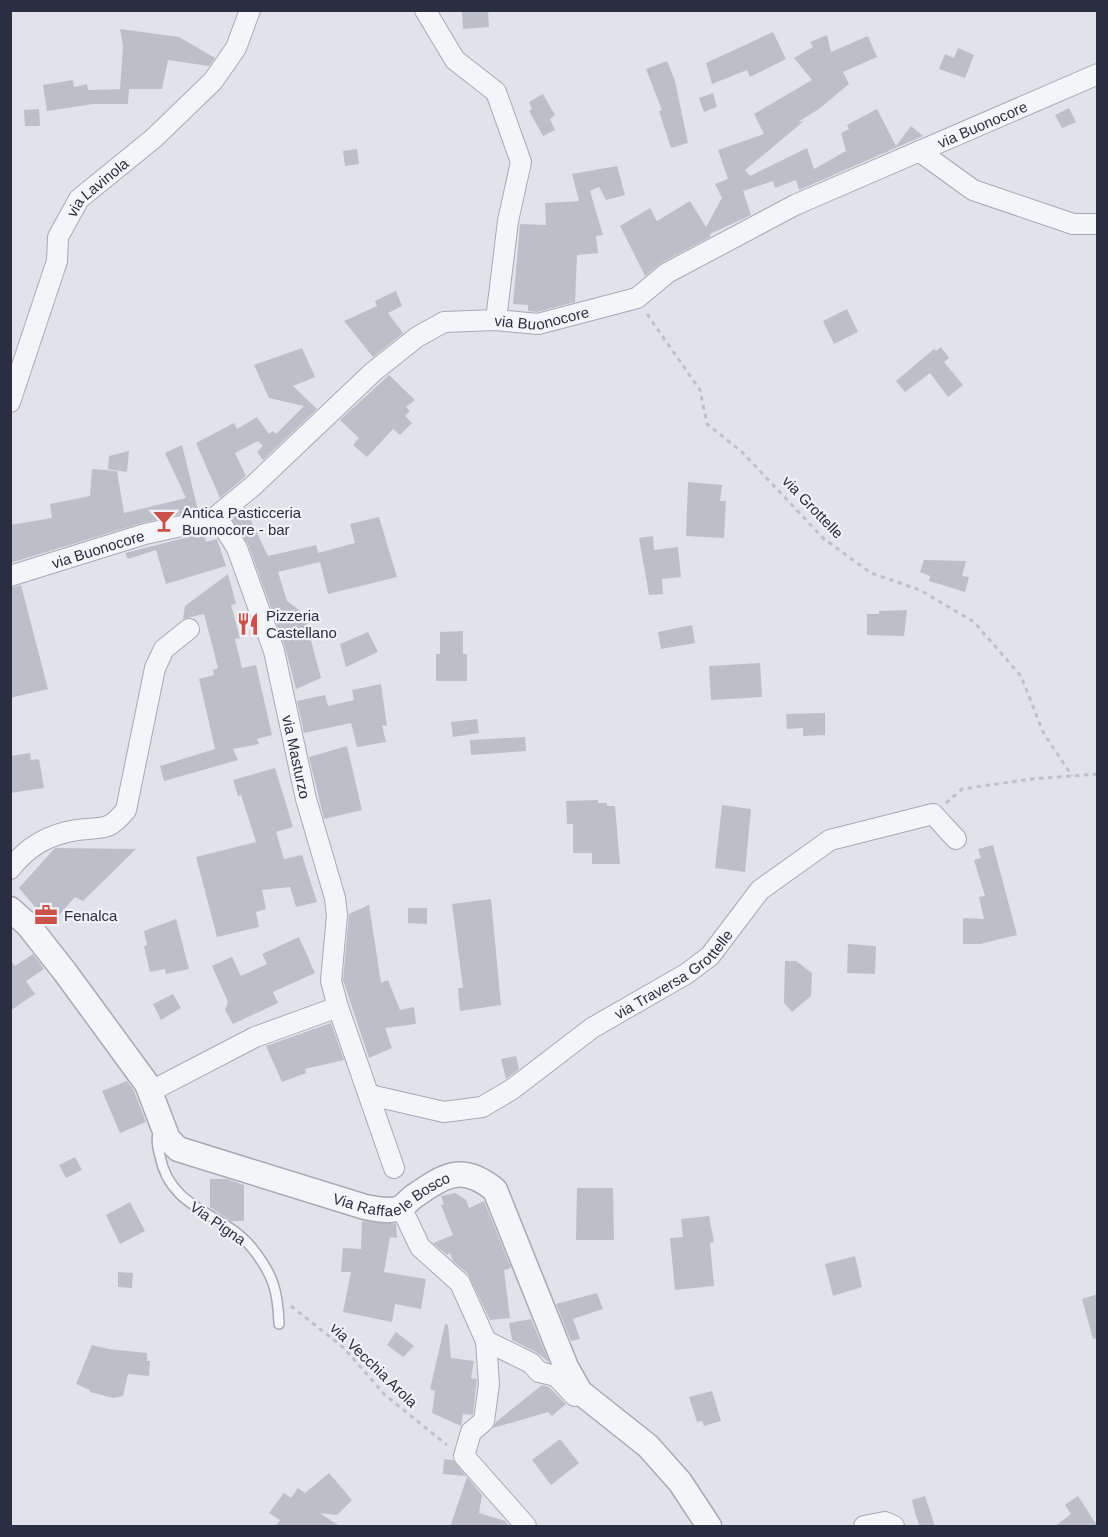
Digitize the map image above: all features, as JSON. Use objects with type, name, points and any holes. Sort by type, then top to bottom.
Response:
[{"type":"street","name":"via Lavinola","points":[[10,402],[57,261],[58,237],[79,199],[153,138],[213,81],[236,48],[250,10]]},
{"type":"street","points":[[425,10],[455,60],[496,92],[521,162],[508,221],[496,320]]},
{"type":"street","name":"via Buonocore","points":[[10,576],[145,534],[213,519],[253,486],[373,372],[417,337],[444,322],[496,320],[538,324],[637,298],[667,273],[795,205],[1098,74]]},
{"type":"street","points":[[919,151],[973,190],[1073,224],[1098,224]]},
{"type":"street","name":"via Masturzo","points":[[213,519],[223,526],[237,548],[274,651],[306,798],[335,898],[337,915],[331,981],[338,1007]]},
{"type":"street","points":[[10,869],[24,852],[44,839],[78,830],[102,830],[114,824],[126,810],[155,668],[164,649],[189,629]]},
{"type":"street","points":[[933,814],[956,839]]},
{"type":"street","name":"via Traversa Grottelle","points":[[370,1095],[444,1112],[482,1107],[511,1090],[592,1028],[686,974],[710,956],[760,891],[830,840],[933,814]]},
{"type":"street","name":"Via Raffaele Bosco","points":[[10,909],[28,925],[65,972],[151,1092],[168,1139],[178,1149],[191,1155],[365,1208],[384,1210],[402,1207],[449,1174],[464,1173],[480,1178],[495,1190],[566,1367],[580,1392],[648,1446],[680,1482],[709,1527]]},
{"type":"street","points":[[151,1092],[255,1037],[338,1007],[394,1168]]},
{"type":"street","points":[[402,1207],[420,1247],[460,1283],[486,1341],[489,1384],[484,1421],[471,1432],[464,1456],[526,1527]]},
{"type":"street","points":[[486,1341],[513,1353],[539,1372],[556,1376],[579,1401],[618,1430],[648,1446]]},
{"type":"street","points":[[864,1527],[885,1522],[894,1527]]},
{"type":"lane","name":"Via Pigna","points":[[162,1123],[156,1139],[161,1162],[173,1188],[194,1207],[251,1246],[275,1283],[279,1324]]},
{"type":"path","name":"via Grottelle","points":[[637,298],[700,390],[707,424],[765,475],[824,539],[871,573],[920,590],[974,622],[1021,676],[1043,732],[1072,776]]},
{"type":"path","points":[[933,814],[962,789],[1031,779],[1098,774]]},
{"type":"path","name":"via Vecchia Arola","points":[[278,1296],[344,1348],[385,1395],[426,1428]]},
{"type":"building","points":[[462,10],[488,10],[489,27],[463,29]]},
{"type":"building","points":[[120,29],[179,37],[215,58],[209,66],[168,60],[162,89],[120,89],[123,46]]},
{"type":"building","points":[[773,32],[786,59],[750,77],[747,70],[712,84],[706,63]]},
{"type":"building","points":[[827,35],[831,52],[868,36],[877,57],[843,72],[849,84],[819,109],[798,122],[804,121],[745,170],[750,176],[807,148],[814,169],[846,151],[841,133],[849,129],[847,125],[877,109],[896,146],[911,126],[923,136],[799,190],[796,180],[775,188],[773,181],[743,191],[751,215],[710,234],[710,237],[661,263],[645,276],[620,226],[650,208],[657,221],[690,201],[706,227],[722,198],[715,184],[728,179],[718,150],[764,134],[754,114],[812,80],[794,58],[813,47],[810,42]]},
{"type":"building","points":[[958,48],[974,55],[965,78],[939,69],[945,54],[954,58]]},
{"type":"building","points":[[667,61],[675,81],[688,143],[671,148],[659,111],[662,110],[646,69]]},
{"type":"building","points":[[73,80],[74,87],[87,84],[88,90],[129,89],[128,104],[93,104],[47,111],[43,85]]},
{"type":"building","points":[[713,93],[717,107],[704,112],[699,98]]},
{"type":"building","points":[[543,94],[555,115],[550,119],[555,130],[543,136],[529,111],[532,109],[529,102]]},
{"type":"building","points":[[1069,108],[1076,122],[1062,128],[1055,115]]},
{"type":"building","points":[[39,109],[40,126],[25,126],[24,110]]},
{"type":"building","points":[[357,149],[359,164],[345,166],[343,151]]},
{"type":"building","points":[[617,166],[625,195],[606,200],[599,187],[590,191],[603,235],[596,236],[598,253],[577,255],[575,302],[537,312],[528,311],[528,305],[513,304],[520,224],[546,225],[545,203],[579,201],[572,174]]},
{"type":"building","points":[[396,291],[402,306],[388,313],[403,333],[373,357],[344,321],[377,306],[375,301]]},
{"type":"building","points":[[847,309],[858,332],[834,344],[823,321]]},
{"type":"building","points":[[941,347],[949,358],[944,362],[963,385],[948,397],[930,373],[905,392],[896,381],[934,349],[936,351]]},
{"type":"building","points":[[302,348],[315,377],[293,386],[317,409],[263,460],[257,452],[263,446],[258,441],[235,453],[246,476],[220,498],[196,443],[234,423],[237,429],[257,417],[269,434],[273,431],[276,434],[304,406],[269,398],[254,365]]},
{"type":"building","points":[[389,375],[415,400],[406,407],[410,411],[405,416],[412,423],[400,435],[393,429],[367,457],[353,445],[359,438],[340,420]]},
{"type":"building","points":[[182,445],[198,510],[142,523],[10,563],[10,525],[52,518],[50,504],[90,496],[92,469],[117,471],[124,513],[186,498],[165,453]]},
{"type":"building","points":[[129,451],[127,472],[108,469],[109,456]]},
{"type":"building","points":[[688,482],[722,485],[720,501],[726,501],[724,538],[686,536]]},
{"type":"building","points":[[245,508],[268,556],[316,545],[318,553],[355,543],[350,524],[379,517],[397,577],[328,594],[320,562],[278,572],[287,601],[304,614],[321,678],[296,689],[285,647],[248,544],[232,519]]},
{"type":"building","points":[[204,533],[206,542],[217,539],[226,566],[166,584],[156,550],[128,559],[125,553]]},
{"type":"building","points":[[653,536],[654,550],[678,547],[681,577],[662,579],[663,594],[649,595],[639,538]]},
{"type":"building","points":[[924,560],[966,561],[962,576],[969,577],[965,592],[929,581],[930,576],[920,572]]},
{"type":"building","points":[[228,574],[236,604],[231,605],[240,638],[235,639],[242,668],[256,665],[272,735],[257,739],[259,744],[233,749],[238,760],[164,781],[160,766],[215,749],[199,679],[214,675],[213,670],[218,668],[204,614],[183,619],[185,606]]},
{"type":"building","points":[[21,585],[48,689],[10,698],[10,588]]},
{"type":"building","points":[[907,610],[904,636],[867,635],[867,614]]},
{"type":"building","points":[[692,625],[695,643],[661,649],[658,632]]},
{"type":"building","points":[[463,631],[463,654],[467,654],[467,681],[436,681],[436,654],[440,654],[440,632]]},
{"type":"building","points":[[368,632],[378,652],[346,667],[340,644]]},
{"type":"building","points":[[760,663],[762,697],[711,700],[709,666]]},
{"type":"building","points":[[381,684],[387,726],[382,725],[386,742],[357,747],[351,723],[304,733],[297,701],[325,695],[328,706],[354,700],[352,690]]},
{"type":"building","points":[[825,713],[825,735],[803,736],[803,728],[787,729],[786,714]]},
{"type":"building","points":[[477,719],[479,733],[453,737],[451,722]]},
{"type":"building","points":[[525,737],[526,751],[471,755],[470,740]]},
{"type":"building","points":[[347,746],[362,810],[324,819],[309,757]]},
{"type":"building","points":[[30,753],[31,760],[39,759],[44,788],[10,793],[10,756]]},
{"type":"building","points":[[275,768],[293,827],[276,832],[284,859],[302,855],[317,902],[296,907],[290,887],[262,890],[266,909],[256,912],[259,927],[217,937],[196,857],[256,842],[241,795],[238,796],[233,780]]},
{"type":"building","points":[[598,800],[598,803],[615,806],[620,864],[592,864],[592,853],[573,853],[573,824],[567,824],[566,801]]},
{"type":"building","points":[[722,805],[751,809],[745,872],[715,868]]},
{"type":"building","points":[[993,845],[1017,935],[980,944],[963,944],[963,918],[984,919],[979,897],[985,896],[974,860],[981,858],[978,849]]},
{"type":"building","points":[[55,848],[136,849],[83,901],[75,897],[50,925],[19,888]]},
{"type":"building","points":[[491,899],[501,1005],[460,1011],[458,988],[463,988],[452,904]]},
{"type":"building","points":[[369,905],[381,983],[388,980],[400,1010],[414,1007],[416,1024],[385,1028],[392,1048],[369,1058],[343,980],[349,914]]},
{"type":"building","points":[[408,908],[427,908],[427,924],[408,923]]},
{"type":"building","points":[[176,919],[189,969],[166,974],[165,969],[150,972],[144,946],[147,945],[144,931]]},
{"type":"building","points":[[299,937],[315,973],[273,992],[278,1003],[233,1024],[225,1010],[228,1002],[212,966],[232,957],[241,976],[267,964],[262,954]]},
{"type":"building","points":[[848,944],[876,946],[875,974],[847,973]]},
{"type":"building","points":[[33,954],[44,969],[26,981],[35,994],[10,1011],[10,960],[15,966]]},
{"type":"building","points":[[785,961],[796,961],[812,973],[811,996],[792,1012],[784,1003]]},
{"type":"building","points":[[173,994],[181,1008],[161,1020],[153,1004]]},
{"type":"building","points":[[331,1023],[344,1060],[305,1069],[306,1073],[282,1082],[266,1046]]},
{"type":"building","points":[[516,1056],[519,1069],[506,1079],[501,1059]]},
{"type":"building","points":[[127,1081],[134,1091],[146,1122],[120,1133],[102,1091]]},
{"type":"building","points":[[75,1157],[82,1170],[66,1178],[59,1165]]},
{"type":"building","points":[[210,1179],[227,1179],[244,1185],[244,1221],[231,1221],[210,1207]]},
{"type":"building","points":[[577,1188],[613,1188],[614,1240],[576,1240]]},
{"type":"building","points":[[455,1193],[466,1200],[469,1208],[484,1201],[511,1268],[504,1270],[510,1318],[490,1320],[468,1274],[453,1261],[450,1253],[447,1255],[433,1243],[453,1235],[441,1205],[444,1204],[441,1196]]},
{"type":"building","points":[[130,1202],[145,1231],[120,1244],[106,1215]]},
{"type":"building","points":[[709,1216],[714,1242],[710,1243],[714,1286],[675,1290],[670,1238],[683,1237],[681,1219]]},
{"type":"building","points":[[362,1221],[396,1224],[397,1238],[390,1237],[384,1272],[426,1279],[421,1309],[395,1304],[392,1322],[343,1312],[351,1272],[341,1272],[343,1248],[361,1249]]},
{"type":"building","points":[[855,1256],[862,1287],[833,1296],[825,1264]]},
{"type":"building","points":[[118,1272],[133,1273],[132,1288],[118,1287]]},
{"type":"building","points":[[597,1293],[603,1309],[573,1319],[580,1339],[571,1341],[556,1304]]},
{"type":"building","points":[[1098,1294],[1098,1338],[1093,1339],[1082,1299]]},
{"type":"building","points":[[531,1319],[549,1362],[536,1352],[512,1340],[509,1323]]},
{"type":"building","points":[[445,1324],[448,1325],[451,1358],[474,1361],[471,1378],[477,1379],[473,1415],[463,1414],[461,1426],[432,1413],[435,1391],[430,1389]]},
{"type":"building","points":[[396,1332],[414,1346],[403,1357],[387,1345]]},
{"type":"building","points":[[92,1345],[147,1353],[147,1361],[150,1361],[149,1376],[128,1374],[123,1396],[113,1398],[90,1392],[76,1384]]},
{"type":"building","points":[[542,1385],[549,1387],[566,1404],[552,1416],[548,1412],[493,1428],[496,1422]]},
{"type":"building","points":[[712,1391],[721,1421],[704,1426],[702,1421],[697,1422],[689,1397]]},
{"type":"building","points":[[560,1439],[579,1463],[551,1485],[532,1460]]},
{"type":"building","points":[[444,1459],[453,1460],[466,1476],[443,1474]]},
{"type":"building","points":[[329,1473],[352,1500],[337,1515],[320,1513],[341,1527],[275,1527],[280,1520],[269,1513],[284,1493],[291,1498],[298,1488],[305,1493]]},
{"type":"building","points":[[467,1477],[482,1495],[479,1513],[505,1521],[510,1527],[450,1527]]},
{"type":"building","points":[[925,1496],[935,1527],[920,1527],[915,1513],[912,1500]]},
{"type":"building","points":[[1078,1496],[1098,1527],[1054,1527],[1071,1514],[1065,1505]]},
{"type":"place","name":"Antica Pasticceria Buonocore - bar","points":[[164,521]]},
{"type":"place","name":"Pizzeria Castellano","points":[[248,624]]},
{"type":"place","name":"Fenalca","points":[[46,915]]}]
